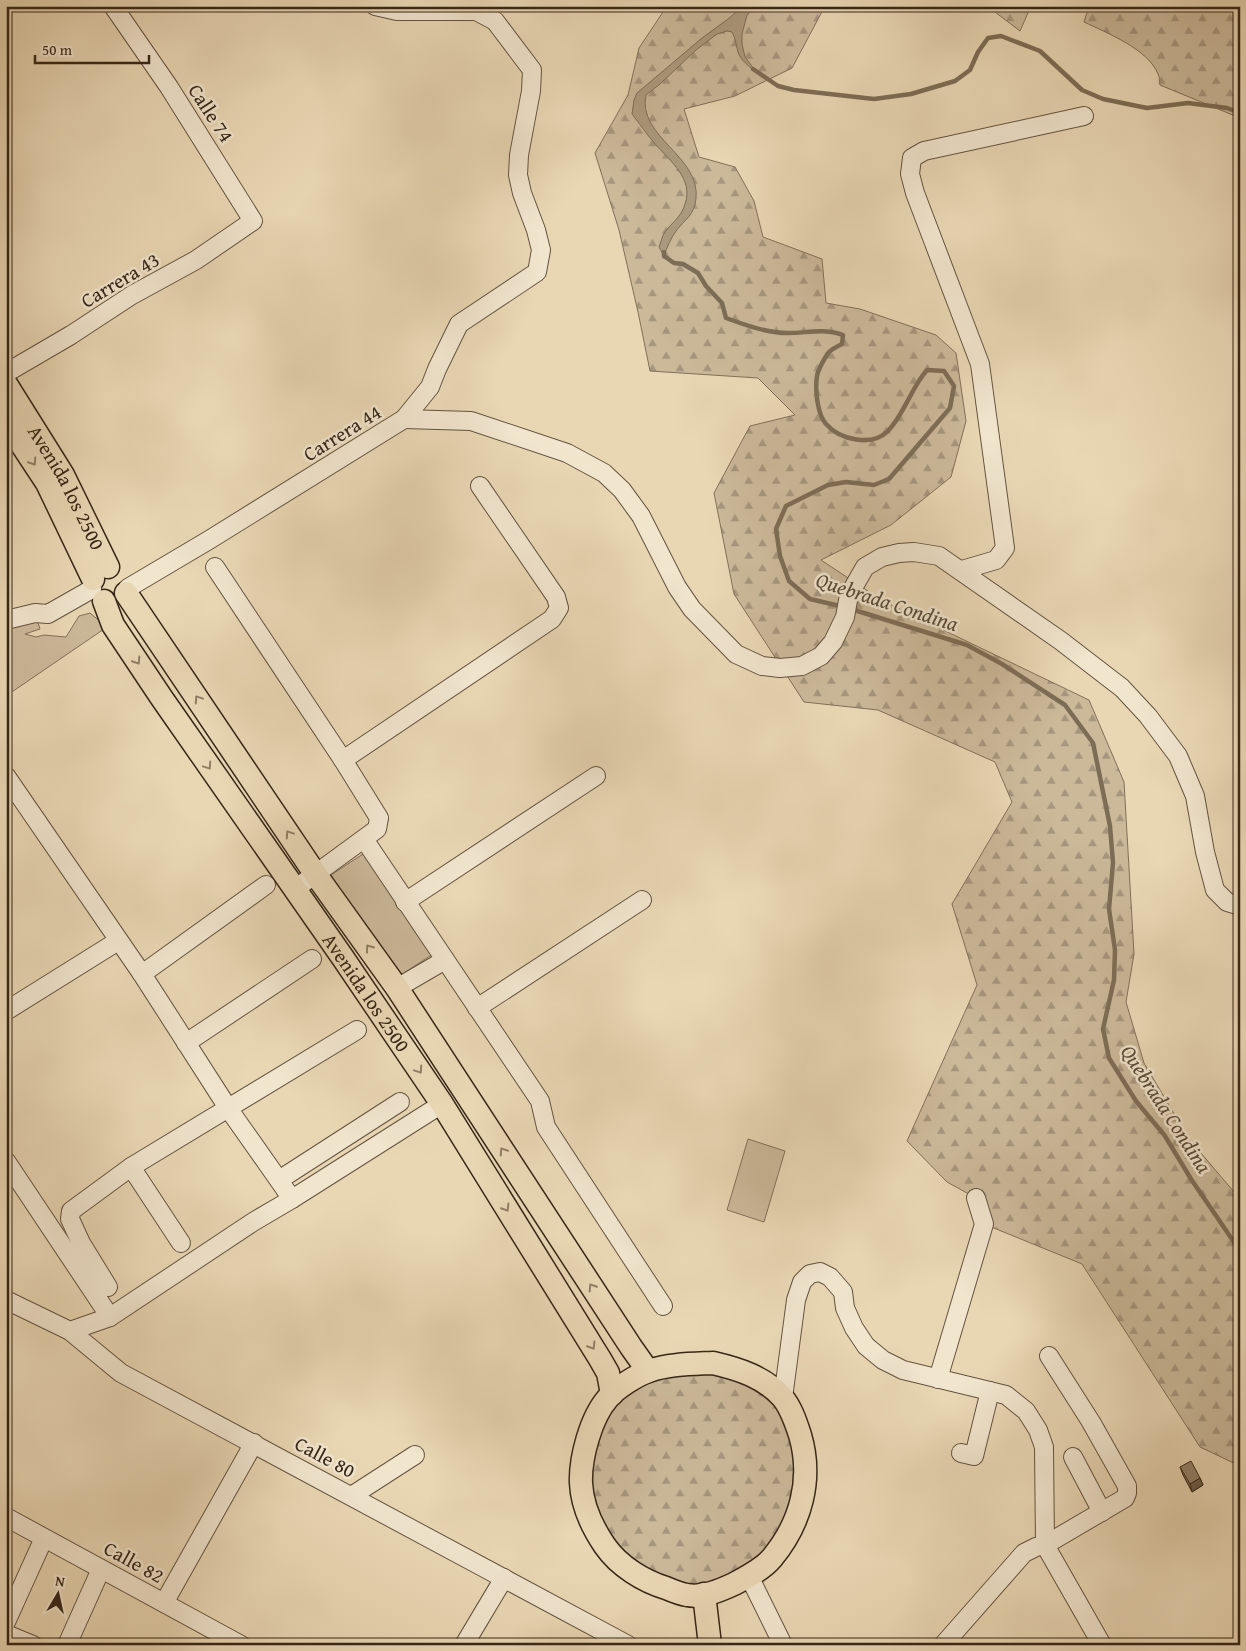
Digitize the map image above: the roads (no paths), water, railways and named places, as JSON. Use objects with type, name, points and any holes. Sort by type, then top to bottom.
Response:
[{"type":"main road","name":"Avenida los 2500","points":[[6,384],[63,475],[96,588]]},
{"type":"main road","name":"Avenida los 2500","points":[[6,421],[47,483],[113,625],[442,1104],[608,1372],[612,1394]]},
{"type":"main road","name":"Avenida los 2500","points":[[96,588],[114,568],[123,573],[126,578],[127,590],[316,875],[398,988],[648,1371]]},
{"type":"main road","points":[[96,588],[117,602],[127,590]]},
{"type":"main road","points":[[713,1363],[738,1368],[764,1381],[784,1398],[795,1421],[805,1452],[806,1476],[801,1507],[790,1531],[771,1560],[749,1576],[722,1590],[688,1596],[656,1585],[635,1574],[617,1561],[606,1548],[588,1514],[581,1483],[586,1446],[599,1413],[612,1394],[634,1378],[648,1371],[686,1364],[713,1363]]},
{"type":"main road","points":[[704,1594],[710,1645]]},
{"type":"street","name":"Calle 74","points":[[113,6],[169,87],[253,221]]},
{"type":"street","name":"Carrera 44","points":[[127,590],[404,419],[430,387],[460,324],[537,272],[540,250],[536,230],[522,192],[518,174],[519,155],[531,91],[532,70],[496,21],[476,12],[397,11],[375,6]]},
{"type":"street","points":[[962,570],[996,560],[1004,548],[980,364],[915,193],[910,174],[912,158],[924,151],[1084,116]]},
{"type":"street","name":"Carrera 43","points":[[6,373],[132,296],[196,260],[253,221]]},
{"type":"street","points":[[404,419],[471,420],[566,453],[604,473],[622,490],[640,516],[677,586],[692,609],[736,654],[762,666],[780,668],[802,666],[821,656],[833,642],[845,616],[849,594],[865,567],[882,557],[899,553],[914,552],[940,556],[1082,657],[1122,688],[1148,716],[1178,756],[1195,796],[1205,852],[1215,890],[1228,902],[1240,906]]},
{"type":"street","points":[[344,760],[552,618],[559,608],[556,597],[480,486]]},
{"type":"street","points":[[215,567],[344,760],[379,818],[377,829],[295,889]]},
{"type":"street","points":[[6,620],[35,613],[48,614],[96,588]]},
{"type":"street","points":[[405,902],[596,776]]},
{"type":"street","points":[[7,778],[142,974],[228,1108],[292,1199]]},
{"type":"street","points":[[364,839],[540,1101],[546,1127],[663,1306]]},
{"type":"street","points":[[142,974],[266,885]]},
{"type":"street","points":[[477,1008],[642,900]]},
{"type":"street","points":[[6,1011],[118,941]]},
{"type":"street","points":[[186,1043],[312,959]]},
{"type":"street","points":[[398,988],[445,960]]},
{"type":"street","points":[[108,1287],[81,1243],[70,1219],[71,1211],[131,1168],[357,1030]]},
{"type":"street","points":[[279,1180],[400,1102]]},
{"type":"street","points":[[70,1331],[110,1318],[253,1222],[442,1104]]},
{"type":"street","points":[[6,1161],[110,1318]]},
{"type":"street","points":[[131,1168],[181,1243]]},
{"type":"street","points":[[938,1379],[984,1224],[976,1198]]},
{"type":"street","points":[[784,1398],[796,1300],[802,1282],[810,1274],[820,1272],[830,1277],[843,1292],[845,1308],[854,1328],[866,1346],[883,1360],[903,1370],[1006,1395],[1026,1411],[1038,1430],[1044,1447],[1045,1545],[1102,1645]]},
{"type":"street","name":"Calle 80","points":[[6,1300],[70,1331],[121,1373],[628,1645]]},
{"type":"street","points":[[943,1645],[1024,1553],[1045,1545],[1102,1512],[1125,1498],[1127,1493],[1127,1486],[1091,1422],[1049,1356]]},
{"type":"street","points":[[961,1453],[974,1456],[990,1391]]},
{"type":"street","points":[[164,1603],[254,1444]]},
{"type":"street","points":[[353,1496],[415,1455]]},
{"type":"street","points":[[1073,1457],[1102,1512]]},
{"type":"street","name":"Calle 82","points":[[6,1517],[234,1643]]},
{"type":"street","points":[[6,1622],[44,1538]]},
{"type":"street","points":[[67,1645],[101,1569]]},
{"type":"street","points":[[749,1576],[783,1645]]},
{"type":"street","points":[[464,1645],[504,1578]]},
{"type":"street","points":[[6,1634],[33,1645]]},
{"type":"waterway","points":[[753,69],[778,86],[794,90],[874,99],[911,94],[955,81],[970,70],[978,52],[988,38],[1001,36],[1040,51],[1082,90],[1103,99],[1147,108],[1188,103],[1227,108],[1240,113]]},
{"type":"waterway","name":"Quebrada Condina","points":[[664,252],[664,256],[674,263],[683,264],[698,273],[706,286],[722,303],[726,318],[772,332],[822,331],[843,335],[842,344],[827,354],[816,381],[817,401],[823,420],[832,430],[839,434],[856,440],[865,440],[874,439],[888,431],[904,409],[921,377],[927,370],[944,371],[954,386],[950,408],[889,479],[874,485],[846,482],[828,485],[786,506],[776,529],[780,556],[789,581],[810,599],[844,607]]},
{"type":"waterway","name":"Quebrada Condina","points":[[851,609],[967,645],[1002,664],[1065,705],[1093,743],[1110,826],[1113,863],[1109,909],[1115,950],[1114,980],[1103,1029],[1109,1058],[1136,1101],[1165,1136],[1191,1179],[1240,1251]]}]
